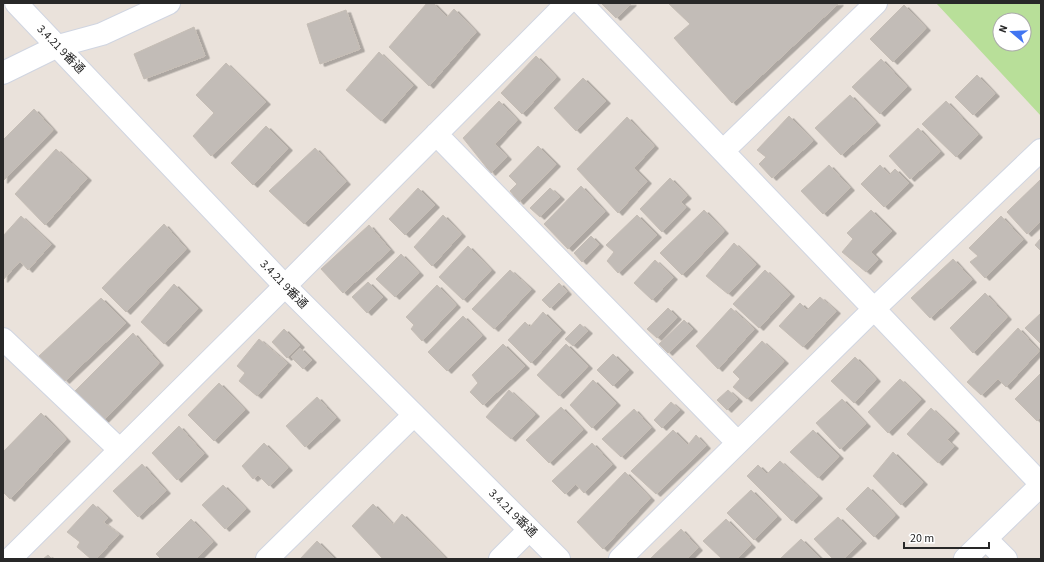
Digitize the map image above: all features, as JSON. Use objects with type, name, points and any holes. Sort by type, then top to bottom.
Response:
[{"type":"street","name":"3.4.21 9番通","points":[[16,3],[286,286],[559,559]]},
{"type":"street","points":[[3,73],[58,46],[102,34],[169,3]]},
{"type":"street","points":[[10,559],[286,286],[567,3]]},
{"type":"street","points":[[581,3],[1041,485],[965,559]]},
{"type":"street","points":[[723,151],[876,3]]},
{"type":"street","points":[[436,134],[738,443]]},
{"type":"street","points":[[620,559],[874,309],[1041,150]]},
{"type":"street","points":[[3,339],[120,450]]},
{"type":"street","points":[[267,559],[414,414]]},
{"type":"street","points":[[500,559],[530,530]]},
{"type":"street","points":[[986,538],[1006,559]]},
{"type":"green space","points":[[936,3],[1041,3],[1041,116]]},
{"type":"building","points":[[427,3],[433,3],[447,17],[454,9],[476,32],[429,86],[389,47]]},
{"type":"building","points":[[601,3],[632,3],[616,18]]},
{"type":"building","points":[[668,3],[839,3],[732,103],[674,38],[690,24]]},
{"type":"building","points":[[904,5],[926,28],[893,62],[870,39]]},
{"type":"building","points":[[346,10],[360,49],[320,64],[307,24]]},
{"type":"building","points":[[194,27],[205,56],[144,79],[134,54]]},
{"type":"building","points":[[379,52],[413,85],[381,121],[346,90]]},
{"type":"building","points":[[536,56],[556,77],[522,114],[501,93]]},
{"type":"building","points":[[881,59],[907,87],[880,114],[852,87]]},
{"type":"building","points":[[226,63],[266,102],[211,156],[193,136],[214,113],[196,95]]},
{"type":"building","points":[[977,75],[995,94],[973,115],[955,97]]},
{"type":"building","points":[[583,78],[606,101],[576,131],[554,108]]},
{"type":"building","points":[[850,95],[876,123],[841,155],[815,128]]},
{"type":"building","points":[[499,101],[517,120],[495,144],[507,157],[491,173],[463,138]]},
{"type":"building","points":[[946,101],[978,135],[956,157],[922,124]]},
{"type":"building","points":[[34,109],[53,130],[3,181],[3,140]]},
{"type":"building","points":[[789,116],[813,141],[772,178],[759,164],[766,157],[757,150]]},
{"type":"building","points":[[627,117],[654,146],[634,168],[647,181],[618,213],[577,169]]},
{"type":"building","points":[[266,126],[288,148],[253,185],[231,163]]},
{"type":"building","points":[[918,128],[940,152],[910,179],[889,156]]},
{"type":"building","points":[[538,146],[556,164],[519,202],[510,191],[517,184],[509,176]]},
{"type":"building","points":[[315,148],[346,182],[304,224],[269,191]]},
{"type":"building","points":[[56,149],[87,178],[45,225],[15,194]]},
{"type":"building","points":[[829,165],[850,188],[823,214],[801,191]]},
{"type":"building","points":[[880,165],[889,175],[895,169],[909,183],[884,207],[861,184]]},
{"type":"building","points":[[670,178],[687,196],[680,202],[686,207],[662,232],[640,209]]},
{"type":"building","points":[[1040,180],[1041,221],[1027,234],[1007,212]]},
{"type":"building","points":[[581,186],[605,212],[568,249],[544,224]]},
{"type":"building","points":[[418,188],[435,205],[405,235],[389,219]]},
{"type":"building","points":[[550,188],[560,197],[540,217],[530,208]]},
{"type":"building","points":[[704,210],[724,231],[682,275],[660,253]]},
{"type":"building","points":[[871,210],[892,231],[871,252],[878,259],[866,272],[842,252],[853,239],[847,233]]},
{"type":"building","points":[[443,215],[461,234],[432,266],[414,247]]},
{"type":"building","points":[[637,215],[657,235],[618,273],[607,261],[614,252],[606,245]]},
{"type":"building","points":[[21,216],[51,244],[28,270],[20,261],[3,280],[3,236]]},
{"type":"building","points":[[1001,216],[1023,240],[985,278],[970,262],[978,256],[969,248]]},
{"type":"building","points":[[164,224],[186,249],[126,312],[102,288]]},
{"type":"building","points":[[369,225],[390,250],[343,293],[321,269]]},
{"type":"building","points":[[591,236],[599,244],[582,262],[574,253]]},
{"type":"building","points":[[1041,238],[1041,251],[1035,245]]},
{"type":"building","points":[[734,243],[756,264],[728,294],[706,276]]},
{"type":"building","points":[[468,246],[491,270],[463,300],[439,277]]},
{"type":"building","points":[[401,254],[419,273],[395,297],[376,279]]},
{"type":"building","points":[[953,259],[972,280],[930,318],[911,298]]},
{"type":"building","points":[[655,260],[673,277],[652,300],[634,283]]},
{"type":"building","points":[[510,270],[531,289],[494,329],[472,309]]},
{"type":"building","points":[[765,270],[790,294],[759,328],[733,304]]},
{"type":"building","points":[[368,282],[383,297],[367,313],[352,297]]},
{"type":"building","points":[[559,283],[567,292],[550,308],[542,300]]},
{"type":"building","points":[[174,284],[198,308],[164,344],[141,322]]},
{"type":"building","points":[[437,285],[456,305],[422,341],[411,329],[414,325],[406,317]]},
{"type":"building","points":[[985,293],[1007,317],[973,353],[950,328]]},
{"type":"building","points":[[820,297],[836,311],[803,347],[779,326],[800,303],[807,310]]},
{"type":"building","points":[[101,298],[126,323],[65,381],[39,356]]},
{"type":"building","points":[[668,308],[677,317],[657,338],[647,329]]},
{"type":"building","points":[[731,308],[754,329],[718,369],[696,346]]},
{"type":"building","points":[[543,312],[561,330],[531,363],[508,340],[525,322],[530,327]]},
{"type":"building","points":[[1041,313],[1041,344],[1025,328]]},
{"type":"building","points":[[463,316],[482,336],[447,371],[428,352]]},
{"type":"building","points":[[684,320],[693,329],[668,353],[659,344]]},
{"type":"building","points":[[580,324],[588,331],[573,346],[565,339]]},
{"type":"building","points":[[1018,328],[1039,351],[1006,387],[998,379],[981,395],[967,382]]},
{"type":"building","points":[[284,329],[300,345],[287,358],[272,342]]},
{"type":"building","points":[[133,333],[159,363],[104,420],[75,391]]},
{"type":"building","points":[[259,339],[287,363],[257,396],[239,381],[245,373],[237,366]]},
{"type":"building","points":[[762,341],[784,361],[747,399],[733,387],[740,379],[733,372]]},
{"type":"building","points":[[503,344],[525,366],[483,405],[470,392],[478,383],[472,375]]},
{"type":"building","points":[[566,344],[588,366],[559,396],[537,375]]},
{"type":"building","points":[[300,348],[312,360],[303,369],[291,357]]},
{"type":"building","points":[[613,354],[629,370],[613,386],[597,370]]},
{"type":"building","points":[[855,357],[876,379],[854,403],[831,381]]},
{"type":"building","points":[[1041,373],[1041,417],[1037,421],[1015,399]]},
{"type":"building","points":[[900,379],[921,399],[888,433],[868,412]]},
{"type":"building","points":[[593,380],[616,403],[592,428],[570,405]]},
{"type":"building","points":[[219,383],[245,410],[214,441],[188,415]]},
{"type":"building","points":[[509,390],[535,414],[511,439],[486,417]]},
{"type":"building","points":[[728,390],[738,399],[727,410],[717,400]]},
{"type":"building","points":[[317,397],[336,418],[305,447],[286,426]]},
{"type":"building","points":[[842,399],[866,424],[840,449],[816,423]]},
{"type":"building","points":[[671,402],[680,410],[662,428],[654,420]]},
{"type":"building","points":[[561,407],[583,430],[549,463],[526,440]]},
{"type":"building","points":[[931,408],[955,431],[947,440],[954,446],[938,463],[907,434]]},
{"type":"building","points":[[634,409],[651,428],[621,457],[602,439]]},
{"type":"building","points":[[41,413],[66,439],[10,499],[3,492],[3,452]]},
{"type":"building","points":[[179,426],[204,454],[177,480],[152,453]]},
{"type":"building","points":[[673,430],[688,445],[696,435],[706,446],[656,494],[631,471]]},
{"type":"building","points":[[813,430],[839,456],[818,478],[790,452]]},
{"type":"building","points":[[264,443],[288,468],[269,486],[258,475],[253,479],[242,466]]},
{"type":"building","points":[[592,443],[612,465],[584,493],[576,484],[565,494],[552,481]]},
{"type":"building","points":[[893,452],[923,482],[901,505],[873,476]]},
{"type":"building","points":[[780,461],[818,496],[792,521],[747,476],[758,465],[767,474]]},
{"type":"building","points":[[142,464],[166,491],[138,517],[113,491]]},
{"type":"building","points":[[625,472],[650,498],[603,549],[577,522]]},
{"type":"building","points":[[223,485],[246,509],[225,529],[202,505]]},
{"type":"building","points":[[868,487],[895,515],[874,537],[846,509]]},
{"type":"building","points":[[751,490],[777,517],[754,540],[727,513]]},
{"type":"building","points":[[93,504],[108,518],[103,522],[119,534],[96,559],[91,559],[77,547],[80,542],[67,532]]},
{"type":"building","points":[[373,504],[393,525],[402,514],[446,559],[383,559],[352,526]]},
{"type":"building","points":[[838,517],[862,541],[843,559],[833,559],[814,539]]},
{"type":"building","points":[[191,519],[213,542],[196,559],[161,559],[156,554]]},
{"type":"building","points":[[726,519],[751,545],[736,559],[722,559],[703,541]]},
{"type":"building","points":[[681,529],[698,548],[687,559],[650,559]]},
{"type":"building","points":[[801,539],[821,559],[780,559]]},
{"type":"building","points":[[317,541],[335,559],[300,559]]},
{"type":"building","points":[[48,555],[52,559],[43,559]]}]
